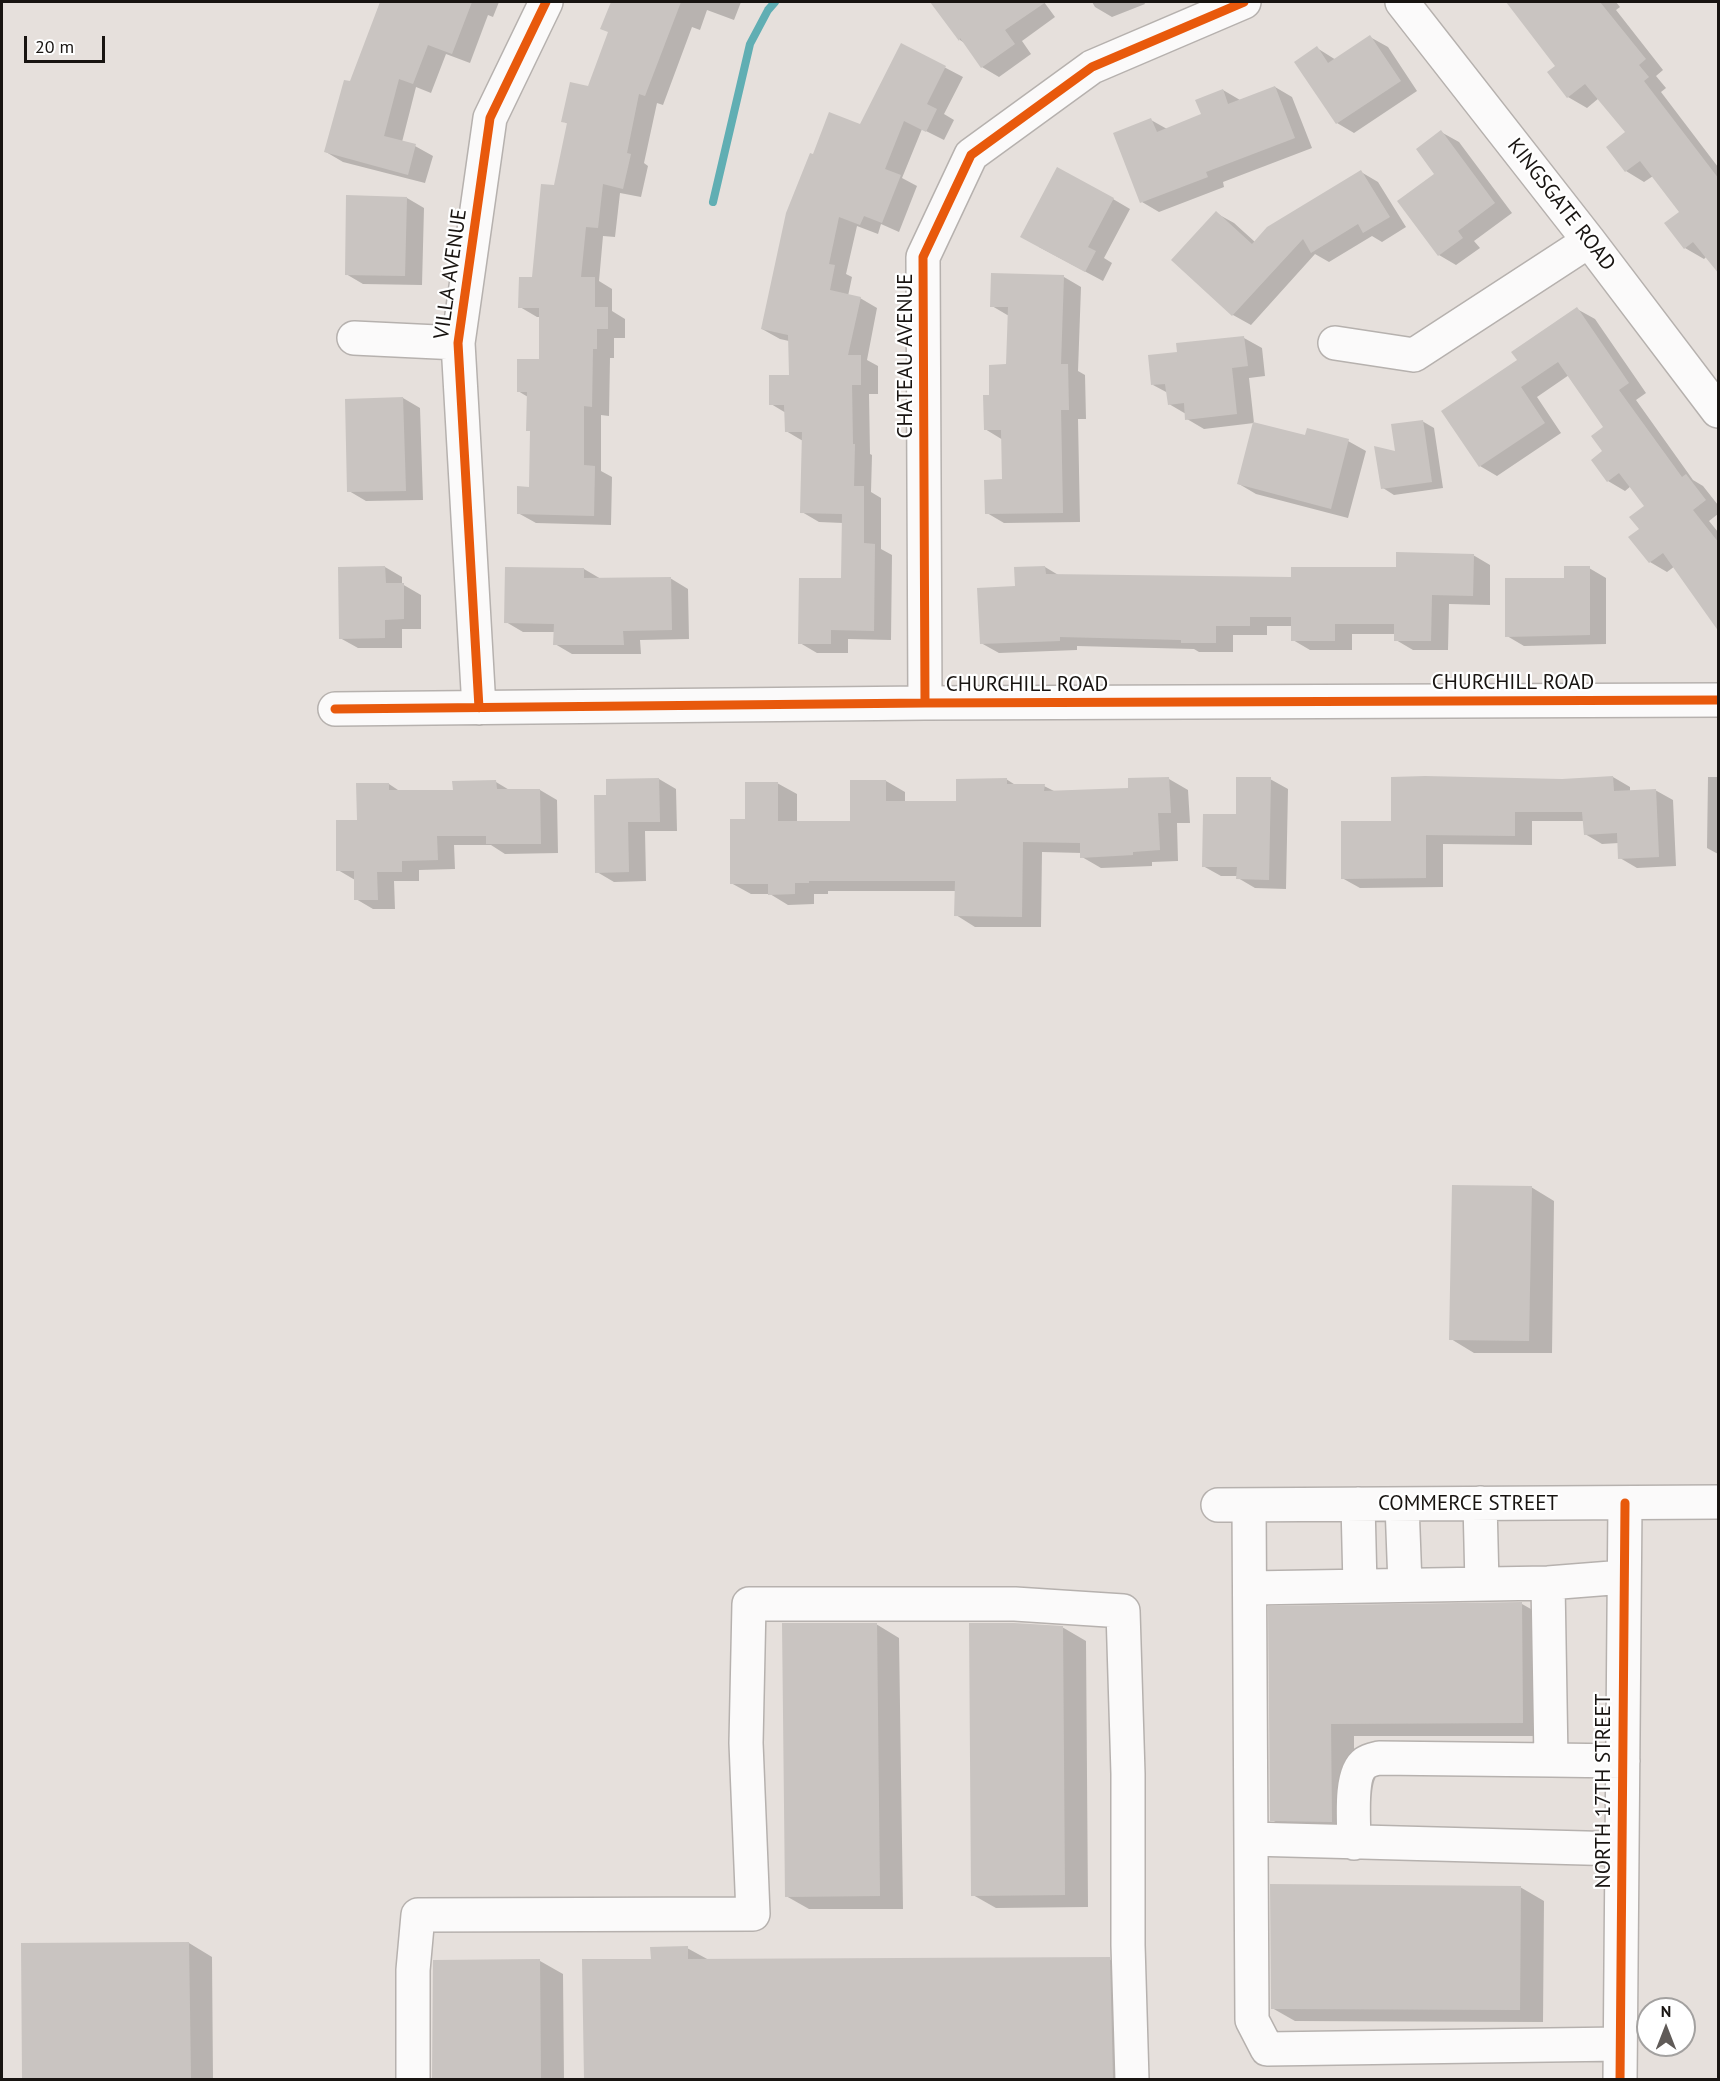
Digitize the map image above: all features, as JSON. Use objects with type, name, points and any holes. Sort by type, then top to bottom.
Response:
[{"type":"street","name":"VILLA AVENUE","points":[[479,708],[458,344],[490,118],[546,2]]},
{"type":"street","name":"CHATEAU AVENUE","points":[[925,704],[923,257],[971,155],[1092,67],[1244,2]]},
{"type":"street","name":"KINGSGATE ROAD","points":[[1402,2],[1719,411]]},
{"type":"street","points":[[1335,344],[1414,355],[1589,241]]},
{"type":"street","points":[[354,338],[458,344]]},
{"type":"street","name":"CHURCHILL ROAD","points":[[335,709],[1719,700]]},
{"type":"street","name":"COMMERCE STREET","points":[[1250,1587],[1234,1505],[1719,1502]]},
{"type":"street","points":[[1480,1503],[1482,1584]]},
{"type":"street","name":"NORTH 17TH STREET","points":[[1620,2079],[1625,1503]]},
{"type":"street","points":[[1358,1504],[1360,1586]]},
{"type":"street","points":[[1402,1504],[1405,1585]]},
{"type":"street","points":[[1620,2044],[1267,2049],[1252,2020],[1250,1587],[1548,1583],[1624,1577]]},
{"type":"street","points":[[1548,1583],[1551,1760]]},
{"type":"street","points":[[413,2079],[413,1970],[418,1916],[753,1914],[747,1743],[749,1604],[1015,1604],[1123,1611],[1128,1774],[1128,1945],[1132,2079]]},
{"type":"street","points":[[1354,1843],[1354,1781],[1366,1762],[1379,1758],[1623,1761]]},
{"type":"street","points":[[1251,1839],[1622,1849]]},
{"type":"building","points":[[380,2],[472,2],[452,54],[428,45],[413,84],[399,79],[384,136],[416,144],[408,175],[324,152],[344,80],[350,81]]},
{"type":"building","points":[[611,2],[681,2],[645,96],[639,94],[627,153],[631,154],[623,189],[603,184],[598,228],[586,227],[581,277],[595,277],[595,307],[608,307],[608,329],[597,329],[597,349],[593,349],[592,407],[584,406],[584,465],[595,466],[594,516],[517,514],[517,486],[529,487],[530,431],[526,431],[527,392],[517,392],[517,359],[539,359],[539,308],[518,308],[519,277],[532,277],[541,184],[554,185],[567,123],[561,122],[570,82],[588,86],[608,32],[600,29]]},
{"type":"building","points":[[930,2],[1046,2],[1005,30],[1015,44],[981,68]]},
{"type":"building","points":[[1506,2],[1600,2],[1646,59],[1639,65],[1649,77],[1644,81],[1719,179],[1719,274],[1693,242],[1684,249],[1664,223],[1679,212],[1640,161],[1625,172],[1606,147],[1625,132],[1585,84],[1567,98],[1547,72],[1555,66]]},
{"type":"building","points":[[1370,35],[1401,81],[1336,124],[1294,62],[1317,46],[1328,63]]},
{"type":"building","points":[[901,43],[946,66],[927,104],[937,109],[926,132],[904,121],[885,169],[901,175],[882,223],[864,216],[860,225],[839,217],[829,264],[835,265],[830,290],[861,297],[848,355],[861,355],[861,385],[852,385],[853,444],[855,444],[854,486],[864,486],[864,543],[875,544],[874,631],[831,630],[831,644],[798,644],[799,578],[841,578],[842,514],[800,513],[802,432],[785,432],[784,405],[769,405],[769,375],[789,375],[788,335],[761,329],[786,213],[829,112],[860,124]]},
{"type":"building","points":[[1275,86],[1295,138],[1206,172],[1208,177],[1140,203],[1113,133],[1151,118],[1157,132],[1201,114],[1195,100],[1223,89],[1228,104]]},
{"type":"building","points":[[1441,130],[1495,203],[1458,231],[1463,238],[1438,256],[1397,201],[1434,174],[1416,149]]},
{"type":"building","points":[[1057,167],[1114,198],[1088,247],[1096,251],[1085,272],[1020,237]]},
{"type":"building","points":[[1361,170],[1390,217],[1363,233],[1358,224],[1311,253],[1303,239],[1232,316],[1171,260],[1216,211],[1252,244],[1267,227]]},
{"type":"building","points":[[346,195],[407,197],[405,276],[345,275]]},
{"type":"building","points":[[991,273],[1064,275],[1061,364],[1068,364],[1069,410],[1061,410],[1063,513],[985,514],[984,480],[1002,479],[1001,430],[984,430],[983,395],[989,395],[989,365],[1006,364],[1008,307],[990,307]]},
{"type":"building","points":[[1577,307],[1629,383],[1619,390],[1682,477],[1686,474],[1706,500],[1693,510],[1719,543],[1719,632],[1663,553],[1649,563],[1628,537],[1639,529],[1629,517],[1644,506],[1619,473],[1607,482],[1591,460],[1602,451],[1591,436],[1603,427],[1558,362],[1521,387],[1545,423],[1479,467],[1441,411],[1517,360],[1511,352]]},
{"type":"building","points":[[1244,336],[1248,366],[1232,368],[1237,414],[1185,420],[1184,403],[1168,405],[1165,384],[1151,385],[1148,355],[1177,352],[1176,343]]},
{"type":"building","points":[[403,397],[406,491],[347,492],[345,399]]},
{"type":"building","points":[[1423,420],[1432,482],[1381,489],[1374,446],[1395,451],[1391,424]]},
{"type":"building","points":[[1253,422],[1305,435],[1307,428],[1349,439],[1331,509],[1237,484]]},
{"type":"building","points":[[1396,552],[1474,554],[1473,596],[1432,595],[1431,641],[1394,641],[1394,624],[1335,624],[1335,641],[1291,641],[1291,617],[1250,617],[1250,626],[1216,626],[1216,643],[1060,637],[1060,641],[980,644],[977,588],[1015,586],[1014,567],[1045,566],[1046,574],[1291,577],[1291,567],[1396,567]]},
{"type":"building","points":[[385,566],[386,583],[404,583],[404,619],[385,620],[385,638],[339,639],[338,567]]},
{"type":"building","points":[[1564,566],[1590,566],[1590,635],[1505,637],[1505,578],[1564,578]]},
{"type":"building","points":[[505,567],[584,568],[584,578],[671,577],[672,630],[623,631],[624,645],[553,645],[554,624],[504,623]]},
{"type":"building","points":[[1613,776],[1614,791],[1656,789],[1659,857],[1618,859],[1617,833],[1584,835],[1582,812],[1515,812],[1515,836],[1426,835],[1426,878],[1341,879],[1341,821],[1391,821],[1391,777],[1562,779]]},
{"type":"building","points":[[1169,777],[1171,813],[1158,813],[1160,850],[1133,852],[1133,855],[1080,858],[1080,843],[1023,842],[1022,917],[954,916],[955,881],[809,881],[809,883],[795,883],[795,894],[768,895],[768,884],[730,884],[730,819],[745,819],[745,782],[778,782],[778,821],[850,821],[850,780],[886,780],[886,801],[956,801],[956,779],[1007,778],[1007,784],[1045,784],[1044,791],[1128,788],[1128,778]]},
{"type":"building","points":[[1236,777],[1271,777],[1269,880],[1236,879],[1237,867],[1202,867],[1203,814],[1236,814]]},
{"type":"building","points":[[659,778],[660,822],[628,822],[629,872],[595,873],[594,795],[606,795],[606,779]]},
{"type":"building","points":[[496,780],[497,789],[540,789],[541,844],[486,844],[486,836],[437,836],[438,860],[402,861],[402,872],[377,872],[378,900],[354,900],[354,871],[336,871],[336,820],[357,820],[356,783],[389,783],[389,790],[453,790],[452,781]]},
{"type":"building","points":[[1452,1185],[1532,1186],[1529,1341],[1449,1340]]},
{"type":"building","points":[[1522,1602],[1523,1723],[1331,1724],[1332,1822],[1270,1821],[1268,1606]]},
{"type":"building","points":[[782,1623],[877,1623],[880,1896],[785,1897]]},
{"type":"building","points":[[969,1623],[1063,1626],[1065,1895],[971,1896]]},
{"type":"building","points":[[1270,1884],[1521,1886],[1520,2010],[1271,2009]]},
{"type":"building","points":[[189,1942],[191,2079],[22,2079],[21,1943]]},
{"type":"building","points":[[688,1946],[688,1959],[1110,1957],[1113,2079],[584,2079],[582,1959],[651,1959],[650,1947]]},
{"type":"building","points":[[540,1959],[541,2079],[432,2079],[433,1960]]},
{"type":"waterway","points":[[713,202],[750,44],[768,10],[775,2]]},
{"type":"cycle path","points":[[479,708],[458,343],[490,118],[546,2]]},
{"type":"cycle path","points":[[925,703],[923,257],[971,155],[1092,67],[1244,2]]},
{"type":"cycle path","points":[[335,709],[925,703],[1718,700]]},
{"type":"cycle path","points":[[1620,2080],[1625,1503]]}]
